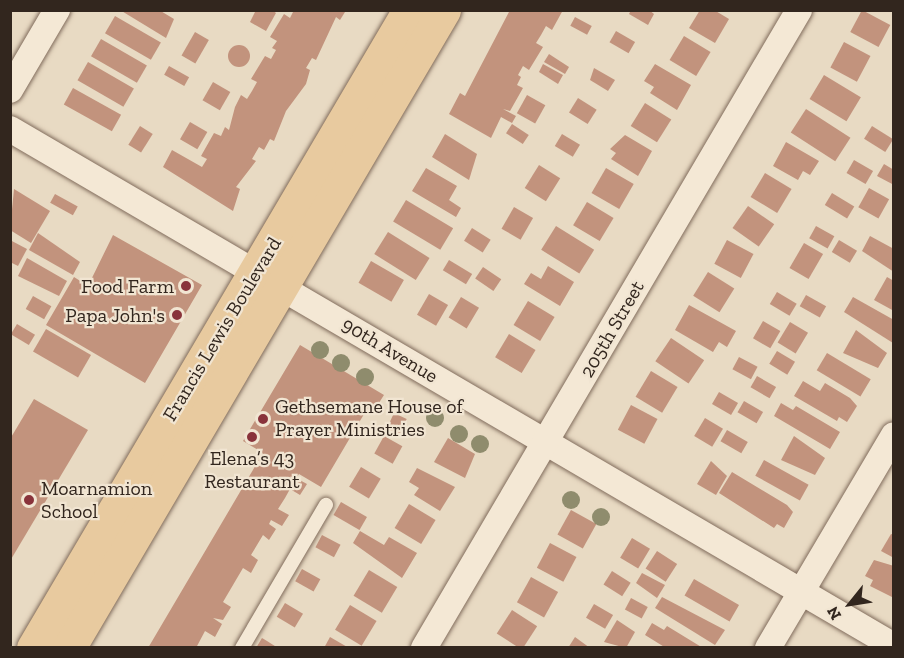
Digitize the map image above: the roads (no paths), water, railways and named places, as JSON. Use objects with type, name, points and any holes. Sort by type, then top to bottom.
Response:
[{"type":"main road","name":"Francis Lewis Boulevard","points":[[69,648],[269,278],[409,10]]},
{"type":"main road","name":"Francis Lewis Boulevard","points":[[33,648],[269,278],[444,10]]},
{"type":"street","points":[[10,90],[57,10]]},
{"type":"street","name":"205th Street","points":[[424,648],[799,10]]},
{"type":"street","name":"90th Avenue","points":[[10,129],[269,278],[894,646]]},
{"type":"street","points":[[768,648],[894,435]]},
{"type":"lane","points":[[242,648],[326,505]]},
{"type":"place","name":"Food Farm","points":[[186,286]]},
{"type":"place","name":"Papa John's","points":[[177,315]]},
{"type":"place","name":"Gethsemane House of Prayer Ministries","points":[[263,419]]},
{"type":"place","name":"Elena’s 43 Restaurant","points":[[252,437]]},
{"type":"place","name":"Moarnamion School","points":[[29,500]]}]
